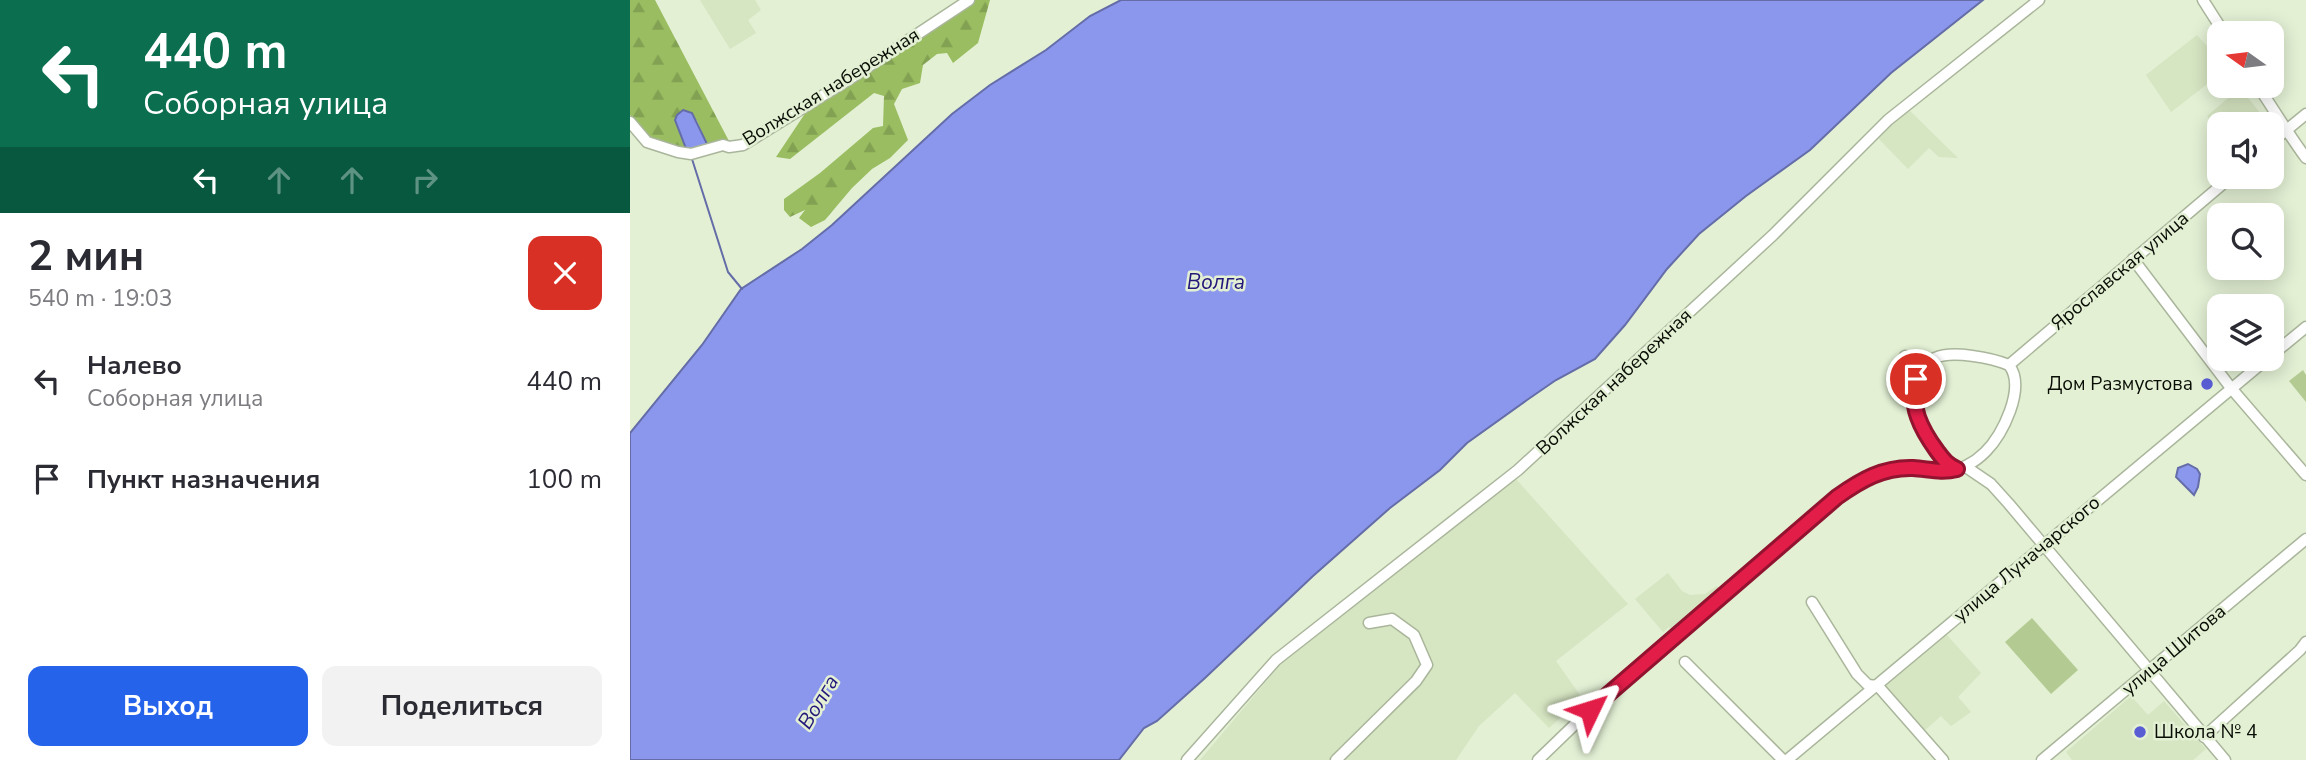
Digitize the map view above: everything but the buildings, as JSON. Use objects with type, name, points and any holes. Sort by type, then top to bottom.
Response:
[{"type":"street","name":"Волжская набережная","points":[[630,122],[647,142],[685,154],[723,145],[743,145],[969,0]]},
{"type":"street","name":"Волжская набережная","points":[[1187,760],[1276,660],[1518,470],[1773,235],[1888,120],[2039,0]]},
{"type":"street","points":[[2203,0],[2216,21]]},
{"type":"street","points":[[2266,98],[2306,158]]},
{"type":"street","points":[[2286,130],[2306,114]]},
{"type":"street","name":"Ярославская улица","points":[[2009,365],[2217,189]]},
{"type":"street","points":[[2133,259],[2231,387],[2306,475]]},
{"type":"street","points":[[2284,345],[2306,327]]},
{"type":"street","points":[[1538,760],[1596,704],[1866,477],[1889,470],[1915,468],[1945,472],[1962,468],[1979,459],[2007,420],[2016,388],[2013,370],[2009,365],[1986,359],[1948,355],[1935,358],[1920,369],[1916,379],[1913,399],[1919,422],[1930,441],[1947,463],[1962,468],[1991,484],[2224,760]]},
{"type":"street","points":[[1905,356],[1920,369]]},
{"type":"street","name":"улица Луначарского","points":[[1785,760],[1878,686],[2252,371]]},
{"type":"street","name":"улица Шитова","points":[[2042,760],[2306,539]]},
{"type":"street","points":[[1812,602],[1857,674],[1868,685],[1878,686],[1943,760]]},
{"type":"street","points":[[1336,760],[1416,681],[1427,665],[1414,635],[1392,619],[1369,624]]},
{"type":"street","points":[[2204,737],[2306,642]]},
{"type":"street","points":[[1685,662],[1785,760]]},
{"type":"shaded area","points":[[700,0],[755,0],[761,10],[748,20],[756,33],[730,49]]},
{"type":"shaded area","points":[[2197,35],[2207,46],[2207,84],[2171,112],[2146,75]]},
{"type":"shaded area","points":[[2228,98],[2248,98],[2259,112],[2212,112]]},
{"type":"shaded area","points":[[1910,111],[1958,158],[1939,157],[1929,148],[1908,169],[1878,138],[1901,114],[1903,116]]},
{"type":"shaded area","points":[[2303,370],[2306,375],[2306,402],[2289,381]]},
{"type":"shaded area","points":[[1515,478],[1628,604],[1556,661],[1582,698],[1549,728],[1515,693],[1479,726],[1456,760],[1200,760],[1280,665]]},
{"type":"shaded area","points":[[1668,573],[1682,591],[1690,595],[1705,594],[1717,586],[1723,592],[1675,634],[1669,627],[1663,632],[1635,599]]},
{"type":"shaded area","points":[[2032,618],[2078,670],[2051,694],[2005,642]]},
{"type":"shaded area","points":[[1946,634],[1981,673],[1958,697],[1971,712],[1951,726],[1941,716],[1924,731],[1884,687]]},
{"type":"shaded area","name":"Школа № 4","points":[[2131,696],[2148,715],[2164,701],[2206,749],[2193,760],[2072,760],[2066,752]]},
{"type":"green space","points":[[630,0],[655,0],[730,143],[708,146],[697,121],[688,111],[677,126],[687,151],[650,140],[630,115]]},
{"type":"green space","points":[[973,0],[990,0],[978,43],[953,63],[947,53],[937,54],[923,65],[920,83],[902,89],[894,104],[908,140],[852,188],[825,220],[811,227],[799,218],[805,210],[790,217],[784,210],[784,199],[820,173],[873,128],[883,126],[884,96],[874,93],[790,159],[776,157],[806,112]]},
{"type":"water","name":"Волга","points":[[1121,0],[1983,0],[1891,73],[1810,150],[1699,234],[1667,269],[1625,325],[1595,359],[1556,380],[1467,443],[1440,470],[1390,508],[1313,576],[1157,721],[1144,728],[1119,760],[630,760],[630,433],[702,345],[741,289],[802,249],[832,225],[952,114],[990,85],[1046,50],[1090,16]]},
{"type":"water","points":[[683,110],[692,113],[708,146],[687,151],[675,120]]},
{"type":"water","points":[[2188,464],[2200,474],[2194,495],[2176,477],[2178,468]]},
{"type":"waterway","points":[[692,159],[728,272],[742,289]]},
{"type":"place","name":"Дом Размустова","points":[[2207,384]]},
{"type":"place","name":"Школа № 4","points":[[2140,732]]},
{"type":"route","points":[[1590,710],[1837,497],[1866,477],[1877,472],[1902,468],[1945,472],[1957,469],[1947,463],[1923,432],[1913,399],[1916,379]]}]
